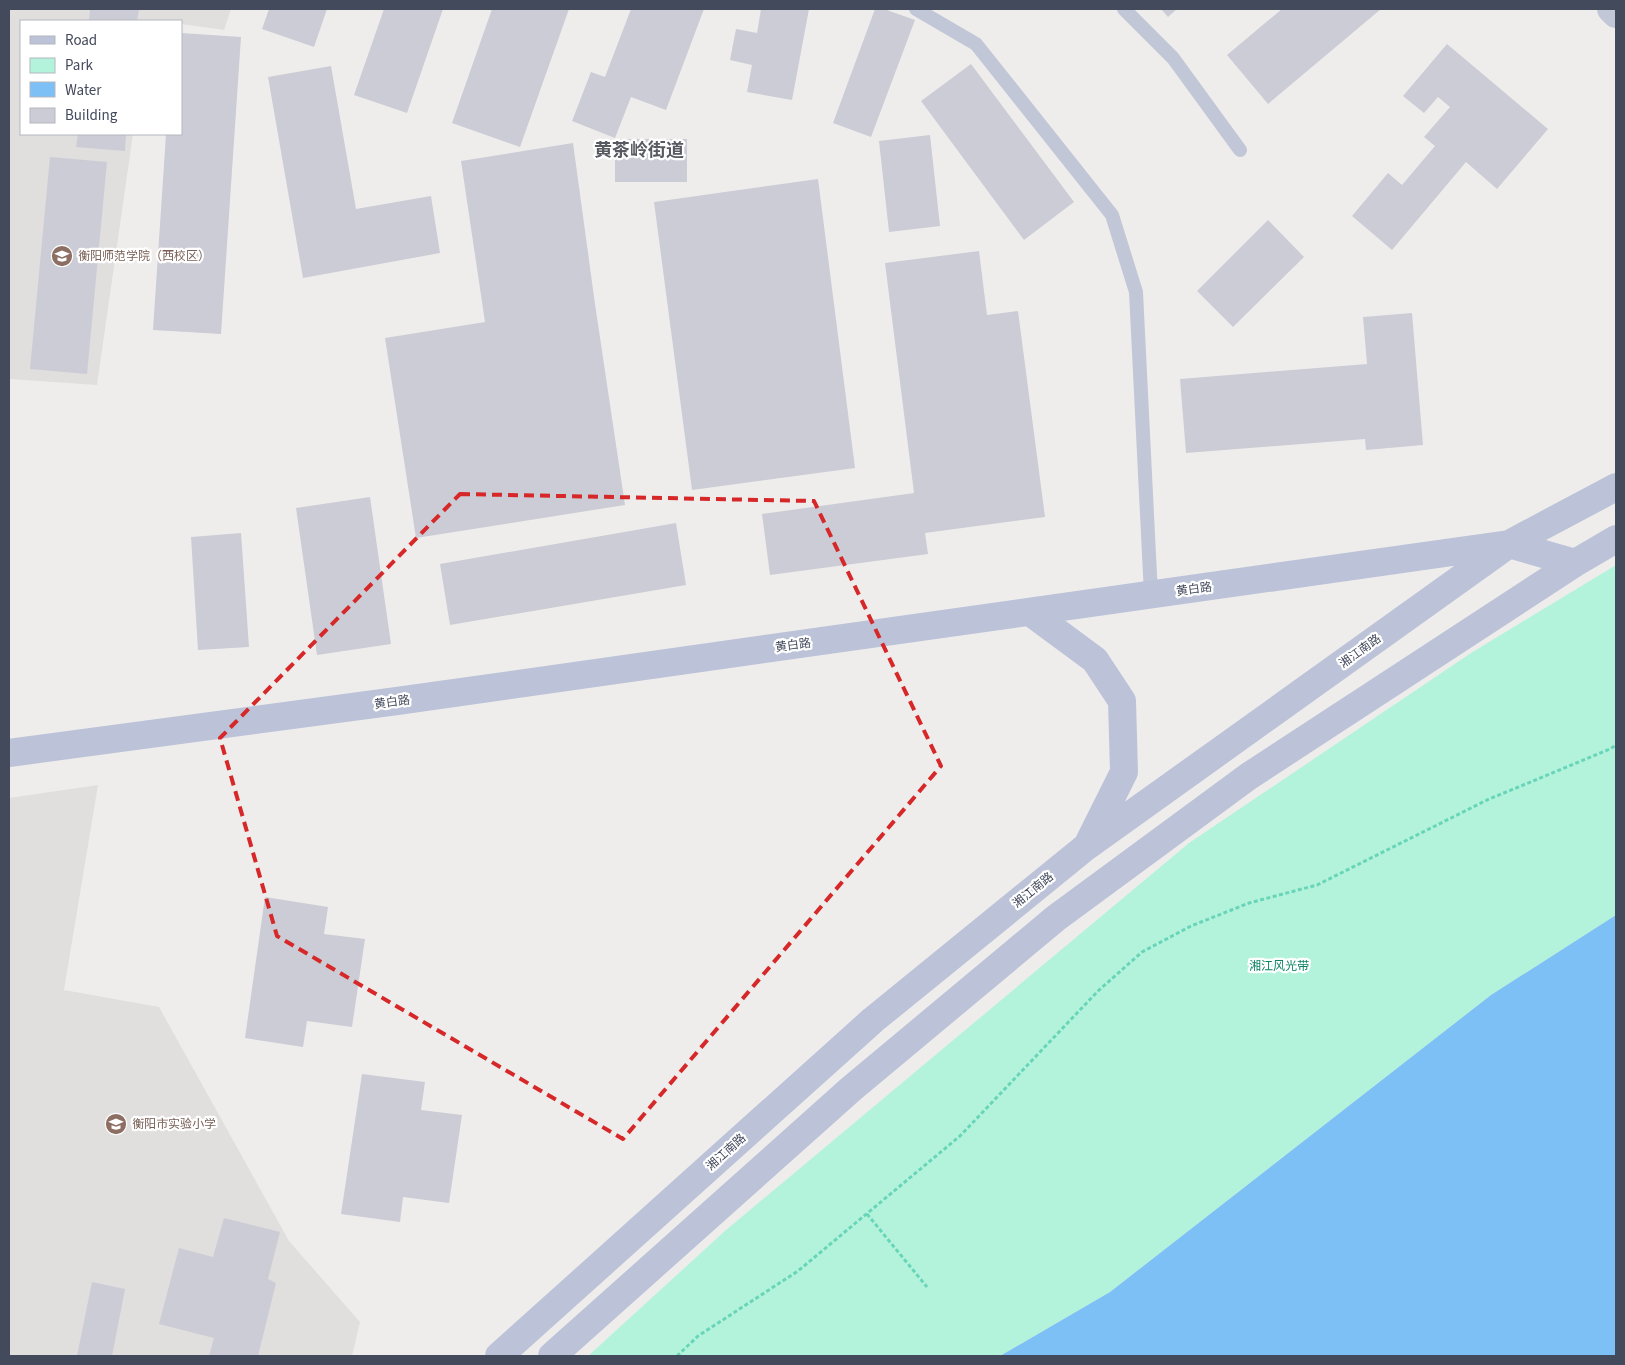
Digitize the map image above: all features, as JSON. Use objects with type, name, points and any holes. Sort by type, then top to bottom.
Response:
[{"type":"main road","name":"湘江南路","points":[[499,1356],[872,1020],[1087,846],[1509,544],[1616,487]]},
{"type":"main road","points":[[552,1356],[851,1090],[1056,918],[1249,776],[1575,563],[1616,539]]},
{"type":"main road","name":"黄白路","points":[[9,753],[397,701],[1509,544],[1575,563]]},
{"type":"main road","points":[[1030,612],[1095,660],[1122,701],[1124,772],[1087,846]]},
{"type":"street","points":[[1611,9],[1616,14]]},
{"type":"lane","points":[[916,9],[976,44],[1112,215],[1136,292],[1151,595]]},
{"type":"lane","points":[[1124,9],[1172,58],[1240,150]]},
{"type":"path","points":[[677,1356],[698,1336],[798,1271],[960,1136],[1098,990],[1142,952],[1191,926],[1248,903],[1317,885],[1487,800],[1616,745]]},
{"type":"path","points":[[867,1214],[927,1286]]},
{"type":"highlighted area","points":[[460,494],[814,501],[941,766],[623,1139],[277,936],[220,738]]},
{"type":"shaded area","name":"衡阳师范学院（西校区）","points":[[9,9],[231,9],[224,30],[182,24],[182,20],[20,20],[20,135],[133,135],[97,385],[9,379]]},
{"type":"shaded area","name":"衡阳市实验小学","points":[[98,785],[64,990],[159,1007],[289,1241],[360,1322],[352,1356],[9,1356],[9,798]]},
{"type":"green space","name":"湘江风光带","points":[[1616,565],[1616,915],[1491,995],[1110,1292],[1000,1356],[588,1356],[726,1230],[1189,843],[1471,653]]},
{"type":"water","points":[[1616,915],[1616,1356],[1000,1356],[1110,1292],[1491,995]]},
{"type":"building","points":[[90,9],[139,9],[137,20],[89,20]]},
{"type":"building","points":[[269,9],[327,9],[314,47],[262,29]]},
{"type":"building","points":[[384,9],[443,9],[407,113],[354,95]]},
{"type":"building","points":[[492,9],[569,9],[520,147],[452,123]]},
{"type":"building","points":[[631,9],[704,9],[666,110],[631,97],[615,138],[572,121],[591,72],[605,77]]},
{"type":"building","points":[[761,9],[809,9],[792,100],[747,92],[752,65],[730,60],[736,29],[757,33]]},
{"type":"building","points":[[875,9],[884,9],[915,20],[871,137],[833,123]]},
{"type":"building","points":[[1161,9],[1177,9],[1168,17]]},
{"type":"building","points":[[1282,9],[1381,9],[1268,104],[1227,55]]},
{"type":"building","points":[[182,33],[241,37],[221,334],[153,330],[166,135],[182,135]]},
{"type":"building","points":[[1447,44],[1548,129],[1497,189],[1466,162],[1392,250],[1352,216],[1388,173],[1402,185],[1435,146],[1424,137],[1450,107],[1438,97],[1424,113],[1403,96]]},
{"type":"building","points":[[971,64],[1074,202],[1024,240],[921,101]]},
{"type":"building","points":[[331,66],[356,209],[431,196],[440,253],[303,278],[268,77]]},
{"type":"building","points":[[78,135],[126,135],[125,151],[76,147]]},
{"type":"building","points":[[930,135],[940,226],[889,232],[879,141]]},
{"type":"building","points":[[615,139],[687,139],[687,182],[615,182]]},
{"type":"building","points":[[573,143],[625,505],[416,538],[385,338],[485,322],[461,161]]},
{"type":"building","points":[[50,157],[107,162],[87,374],[30,369]]},
{"type":"building","points":[[818,179],[855,468],[692,490],[654,202]]},
{"type":"building","points":[[1268,220],[1304,257],[1233,327],[1197,291]]},
{"type":"building","points":[[979,251],[987,315],[1018,311],[1045,517],[925,533],[928,554],[770,575],[762,514],[914,493],[885,263]]},
{"type":"building","points":[[1412,313],[1423,445],[1366,450],[1365,439],[1186,453],[1180,379],[1367,364],[1363,317]]},
{"type":"building","points":[[370,497],[391,644],[317,655],[296,508]]},
{"type":"building","points":[[676,523],[686,585],[450,625],[440,564]]},
{"type":"building","points":[[241,533],[249,647],[198,650],[191,537]]},
{"type":"building","points":[[265,897],[328,907],[324,934],[365,939],[352,1027],[307,1021],[303,1047],[245,1038]]},
{"type":"building","points":[[362,1074],[425,1082],[421,1110],[462,1115],[449,1203],[403,1197],[400,1222],[341,1214]]},
{"type":"building","points":[[224,1218],[280,1232],[268,1279],[276,1283],[258,1356],[209,1356],[214,1338],[159,1324],[179,1248],[213,1257]]},
{"type":"building","points":[[92,1282],[125,1289],[112,1356],[77,1356]]},
{"type":"place","name":"衡阳师范学院（西校区）","points":[[62,256]]},
{"type":"place","name":"衡阳市实验小学","points":[[116,1124]]},
{"type":"district","name":"黄茶岭街道","points":[[639,150]]}]
